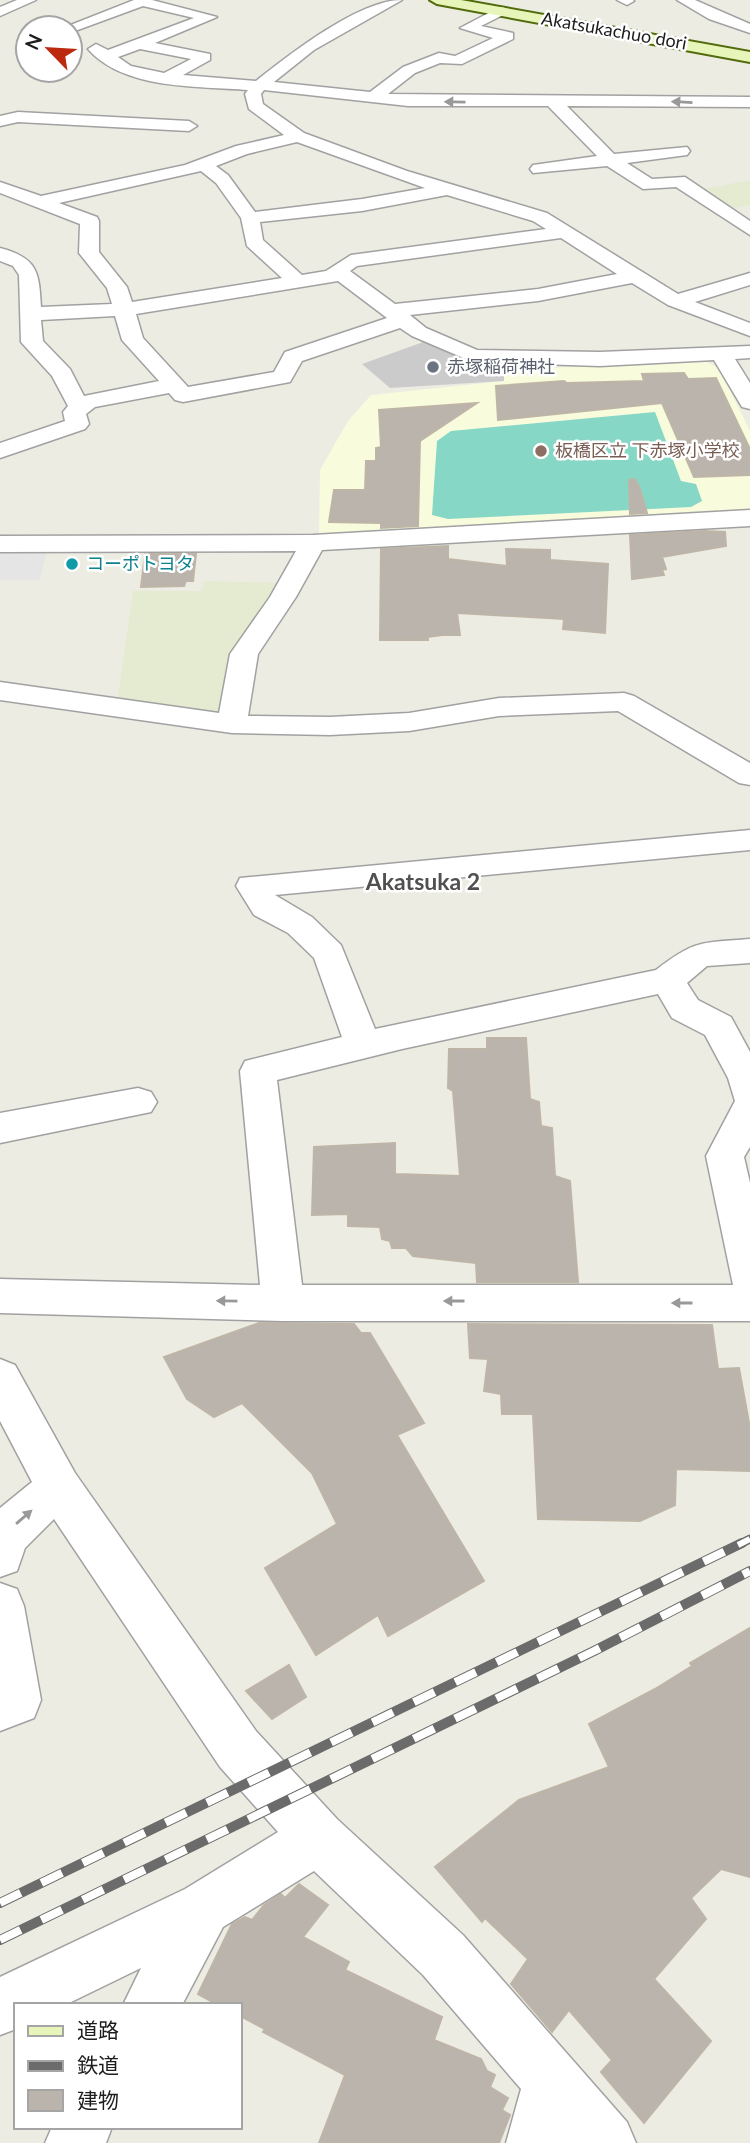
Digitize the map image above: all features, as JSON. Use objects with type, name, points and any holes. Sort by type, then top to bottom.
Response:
[{"type":"street","points":[[0,12],[29,0]]},
{"type":"street","points":[[395,0],[309,47],[259,86],[253,94],[255,106],[298,137],[401,175],[512,206],[566,232],[675,300],[750,330]]},
{"type":"street","name":"Akatsukachuo dori","points":[[437,0],[742,55]]},
{"type":"street","points":[[684,0],[750,29]]},
{"type":"street","points":[[84,24],[142,2],[211,17],[108,55]]},
{"type":"street","points":[[703,9],[727,6]]},
{"type":"street","points":[[373,98],[417,66],[439,58],[457,61],[508,36],[467,28],[500,11]]},
{"type":"street","points":[[140,44],[205,57],[174,89]]},
{"type":"street","points":[[84,47],[108,55],[126,69],[174,89],[259,86],[373,98],[554,103],[651,100],[727,104],[750,102]]},
{"type":"street","points":[[742,55],[750,48]]},
{"type":"street","points":[[174,89],[181,117],[226,155]]},
{"type":"street","points":[[554,103],[610,160],[649,185],[679,181],[750,229]]},
{"type":"street","points":[[727,104],[750,117]]},
{"type":"street","points":[[0,108],[18,117]]},
{"type":"street","points":[[0,121],[18,117],[199,133]]},
{"type":"street","points":[[544,122],[571,120]]},
{"type":"street","points":[[11,209],[203,164],[226,155],[298,137]]},
{"type":"street","points":[[540,169],[681,151]]},
{"type":"street","points":[[203,164],[222,179],[250,218],[254,242],[298,282]]},
{"type":"street","points":[[0,187],[90,220],[89,253],[117,287],[133,340],[183,395],[282,377],[293,357],[397,315],[538,295],[635,276]]},
{"type":"street","points":[[250,218],[362,205],[451,189]]},
{"type":"street","points":[[33,314],[122,309],[298,282],[332,276],[351,261],[566,232]]},
{"type":"street","points":[[2,257],[20,262],[29,275],[33,314],[32,342],[62,374],[72,397],[81,407]]},
{"type":"street","points":[[339,272],[430,338],[486,358],[600,359],[750,352]]},
{"type":"street","points":[[675,300],[750,279]]},
{"type":"street","points":[[722,355],[750,402]]},
{"type":"street","points":[[0,451],[77,424],[74,412],[88,402],[175,385]]},
{"type":"street","points":[[0,544],[313,543],[750,518]]},
{"type":"street","points":[[232,724],[244,654],[283,597],[313,543]]},
{"type":"street","points":[[0,691],[232,724],[330,726],[409,722],[499,707],[624,702],[750,776]]},
{"type":"street","points":[[363,1045],[330,953],[300,925],[266,907],[252,886],[750,840]]},
{"type":"street","points":[[283,1303],[258,1070],[667,979],[698,955],[750,951]]},
{"type":"street","points":[[667,979],[685,1009],[718,1026],[739,1044],[750,1094]]},
{"type":"street","points":[[0,1128],[138,1102]]},
{"type":"street","points":[[745,1131],[725,1156],[750,1278]]},
{"type":"street","points":[[0,1296],[283,1303],[750,1303]]},
{"type":"street","points":[[0,1378],[59,1488],[238,1749],[318,1838],[443,1955],[606,2143]]},
{"type":"street","points":[[0,1555],[1,1544],[17,1522],[59,1488]]},
{"type":"street","points":[[0,1606],[16,1700],[0,1706]]},
{"type":"street","points":[[0,2007],[204,1908],[318,1838]]},
{"type":"street","points":[[152,2003],[204,1908]]},
{"type":"street","points":[[536,2143],[553,2079]]},
{"type":"shaded area","points":[[750,180],[750,205],[730,209],[699,190]]},
{"type":"shaded area","name":"赤塚稲荷神社","points":[[426,341],[490,361],[504,370],[504,381],[390,388],[362,364]]},
{"type":"shaded area","name":"板橋区立 下赤塚小学校","points":[[704,361],[719,368],[750,431],[750,511],[319,536],[320,470],[348,421],[371,395],[504,381],[504,370]]},
{"type":"shaded area","points":[[655,412],[681,481],[696,484],[702,501],[691,507],[448,519],[432,515],[437,441],[451,431]]},
{"type":"shaded area","points":[[47,550],[40,580],[0,580],[0,551]]},
{"type":"shaded area","points":[[205,581],[285,583],[227,711],[213,716],[117,703],[133,591],[201,591]]},
{"type":"building","points":[[684,373],[688,379],[716,378],[750,449],[750,475],[694,477],[662,403],[498,420],[496,386],[564,381],[644,381],[642,374]]},
{"type":"building","points":[[477,403],[420,441],[418,526],[381,528],[381,523],[329,522],[334,490],[365,490],[366,461],[376,461],[376,448],[381,447],[379,410]]},
{"type":"building","points":[[635,479],[647,513],[630,514],[629,480]]},
{"type":"building","points":[[725,532],[726,546],[662,557],[666,569],[662,570],[664,575],[632,579],[630,535]]},
{"type":"building","points":[[448,546],[448,559],[507,566],[506,549],[550,550],[550,560],[608,564],[605,633],[563,629],[564,619],[457,613],[460,635],[428,637],[428,640],[380,640],[381,549]]},
{"type":"building","points":[[145,554],[196,554],[193,581],[186,581],[184,586],[141,587]]},
{"type":"building","points":[[487,1038],[526,1038],[530,1099],[539,1102],[541,1126],[552,1128],[555,1176],[570,1181],[578,1282],[477,1282],[476,1263],[413,1256],[406,1248],[392,1248],[390,1241],[382,1239],[380,1227],[348,1226],[348,1214],[312,1215],[314,1147],[395,1143],[395,1174],[460,1176],[453,1091],[448,1088],[449,1049],[487,1049]]},
{"type":"building","points":[[259,1323],[354,1324],[361,1333],[370,1333],[424,1423],[397,1435],[484,1581],[388,1636],[378,1615],[316,1655],[265,1568],[337,1524],[312,1473],[242,1403],[214,1417],[187,1399],[164,1357]]},
{"type":"building","points":[[468,1324],[712,1325],[718,1369],[739,1368],[750,1428],[750,1471],[676,1469],[675,1505],[640,1521],[538,1519],[533,1414],[502,1414],[501,1394],[484,1391],[488,1359],[470,1358]]},
{"type":"building","points":[[750,1628],[750,1877],[721,1869],[691,1898],[706,1919],[654,1979],[711,2041],[644,2123],[601,2072],[612,2060],[569,2010],[552,2032],[511,1984],[528,1959],[485,1918],[482,1922],[435,1867],[519,1800],[609,1767],[589,1724],[655,1689],[692,1666],[690,1663]]},
{"type":"building","points":[[289,1665],[306,1697],[272,1719],[246,1691]]},
{"type":"building","points":[[299,1884],[328,1905],[303,1937],[349,1962],[345,1970],[442,2017],[434,2040],[481,2059],[487,2071],[495,2075],[490,2087],[508,2098],[502,2110],[510,2115],[499,2143],[319,2143],[345,2075],[263,2032],[265,2029],[242,2017],[242,2003],[214,2003],[198,1994],[232,1924],[245,1917],[252,1920],[264,1905],[281,1894],[285,1898]]},
{"type":"railway","points":[[742,1543],[750,1539]]},
{"type":"railway","points":[[0,1903],[742,1543]]},
{"type":"railway","points":[[738,1545],[742,1543]]},
{"type":"railway","points":[[0,1940],[594,1651],[750,1571]]},
{"type":"place","name":"赤塚稲荷神社","points":[[433,367]]},
{"type":"place","name":"板橋区立 下赤塚小学校","points":[[541,451]]},
{"type":"place","name":"コーポトヨタ","points":[[72,564]]},
{"type":"district","name":"Akatsuka 2","points":[[423,882]]}]
